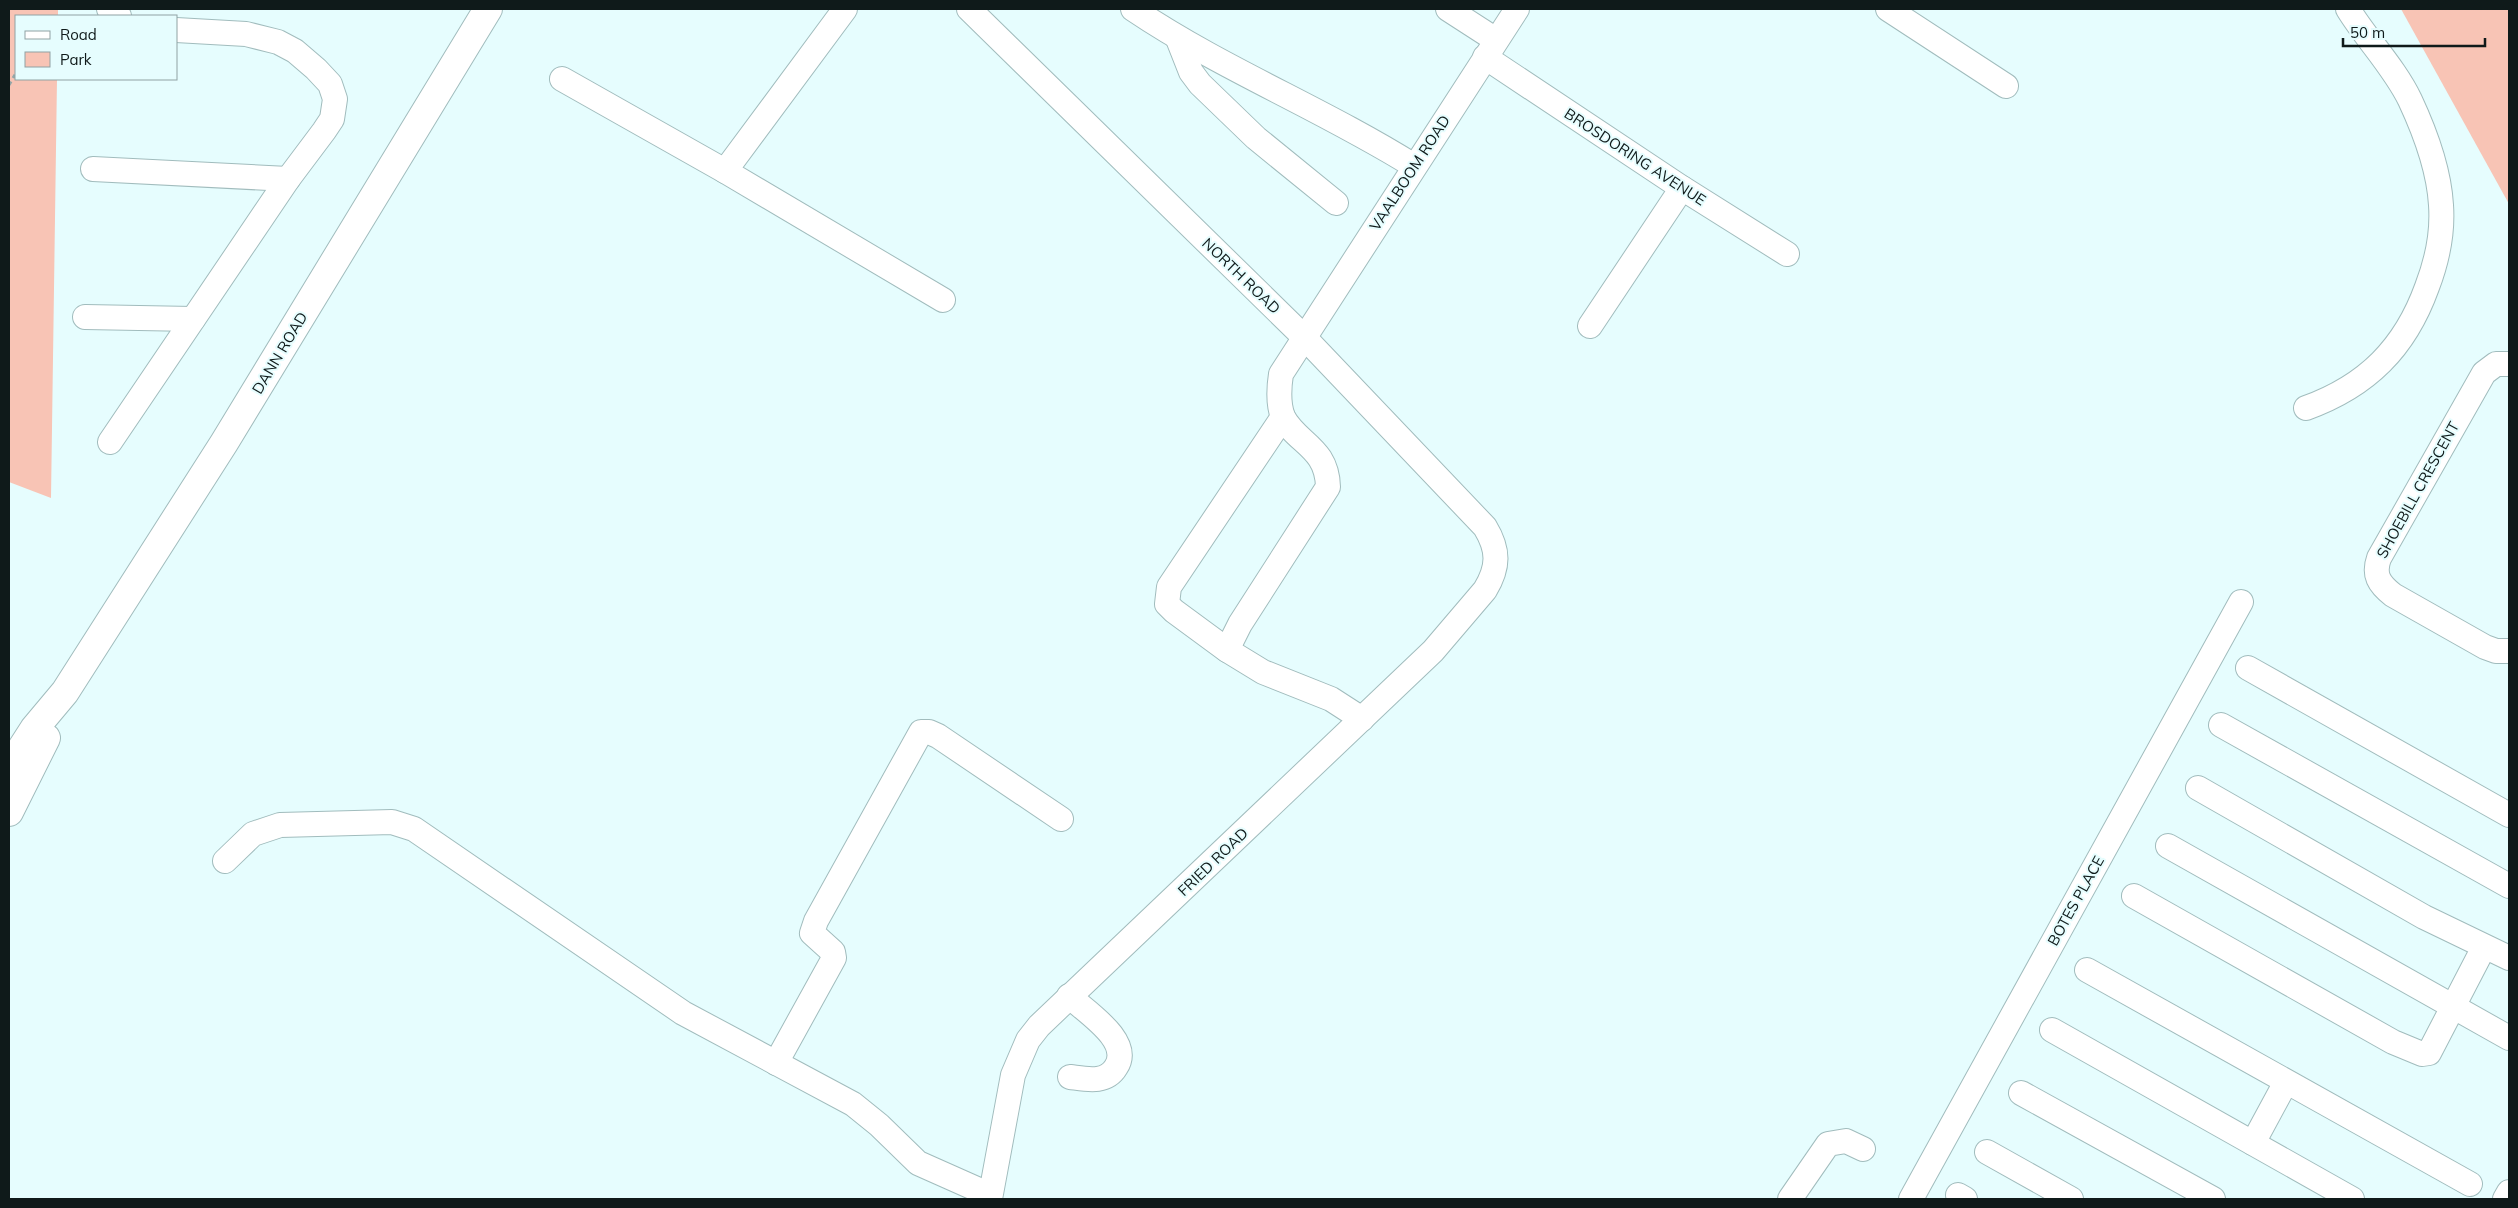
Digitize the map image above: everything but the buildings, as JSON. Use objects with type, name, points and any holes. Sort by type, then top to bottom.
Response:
[{"type":"main road","name":"DANN ROAD","points":[[9,768],[34,728],[65,692],[224,444],[488,9]]},
{"type":"main road","name":"DANN ROAD","points":[[9,812],[48,734],[65,692]]},
{"type":"street","name":"NORTH ROAD","points":[[969,9],[1304,337],[1484,527],[1495,546],[1497,557]]},
{"type":"street","points":[[1133,9],[1178,39],[1339,122],[1414,166]]},
{"type":"street","name":"BROSDORING AVENUE","points":[[1448,9],[1490,48],[1682,188],[1787,254]]},
{"type":"street","name":"VAALBOOM ROAD","points":[[1283,416],[1280,403],[1281,374],[1517,9]]},
{"type":"street","points":[[1888,9],[2006,86]]},
{"type":"street","points":[[2306,408],[2347,390],[2389,356],[2406,334],[2420,307],[2435,266],[2440,238],[2441,206],[2437,176],[2421,128],[2409,99],[2396,75],[2348,9]]},
{"type":"street","points":[[725,171],[839,11]]},
{"type":"street","points":[[110,442],[288,179],[332,119],[335,99],[330,84],[302,57],[278,42],[246,34],[178,30]]},
{"type":"street","points":[[1178,39],[1191,72],[1200,84],[1256,138],[1336,202]]},
{"type":"street","points":[[562,79],[725,171],[943,300]]},
{"type":"street","points":[[93,169],[288,179]]},
{"type":"street","points":[[1590,326],[1682,188]]},
{"type":"street","points":[[85,317],[194,319]]},
{"type":"street","name":"SHOEBILL CRESCENT","points":[[2509,364],[2496,364],[2484,372],[2380,558],[2376,575],[2380,584],[2393,595],[2485,647],[2496,651],[2509,651]]},
{"type":"street","points":[[1227,650],[1240,624],[1328,487],[1326,468],[1283,416],[1169,587],[1167,604],[1174,612],[1227,650],[1263,672],[1331,699],[1362,719]]},
{"type":"street","name":"FRIED ROAD","points":[[990,1197],[1013,1075],[1028,1040],[1039,1026],[1433,651],[1472,607],[1492,578],[1497,557]]},
{"type":"street","name":"BOTES PLACE","points":[[1911,1199],[2241,602]]},
{"type":"street","points":[[2248,668],[2509,814]]},
{"type":"street","points":[[2221,725],[2509,886]]},
{"type":"street","points":[[776,1063],[834,958],[833,952],[812,933],[816,921],[921,732],[929,732],[938,736],[1061,819]]},
{"type":"street","points":[[2198,788],[2424,916],[2509,958]]},
{"type":"street","points":[[225,861],[253,834],[280,825],[392,822],[414,829],[683,1013],[853,1104],[879,1125],[918,1163],[990,1197]]},
{"type":"street","points":[[2168,846],[2509,1038]]},
{"type":"street","points":[[2134,896],[2393,1042],[2422,1054],[2429,1053],[2484,947]]},
{"type":"street","points":[[2087,970],[2470,1184]]},
{"type":"street","points":[[1069,996],[1111,1034],[1118,1043],[1121,1053],[1115,1070],[1106,1077],[1095,1080],[1070,1078]]},
{"type":"street","points":[[2052,1030],[2352,1199]]},
{"type":"street","points":[[2253,1143],[2286,1082]]},
{"type":"street","points":[[2021,1092],[2200,1196]]},
{"type":"street","points":[[1790,1199],[1828,1144],[1846,1141],[1863,1149]]},
{"type":"street","points":[[1987,1152],[2071,1199]]},
{"type":"street","points":[[2505,1199],[2509,1192]]},
{"type":"green space","points":[[9,9],[58,9],[58,15],[15,15],[15,80],[57,80],[51,498],[9,482]]},
{"type":"green space","points":[[2401,9],[2509,9],[2509,204]]}]
